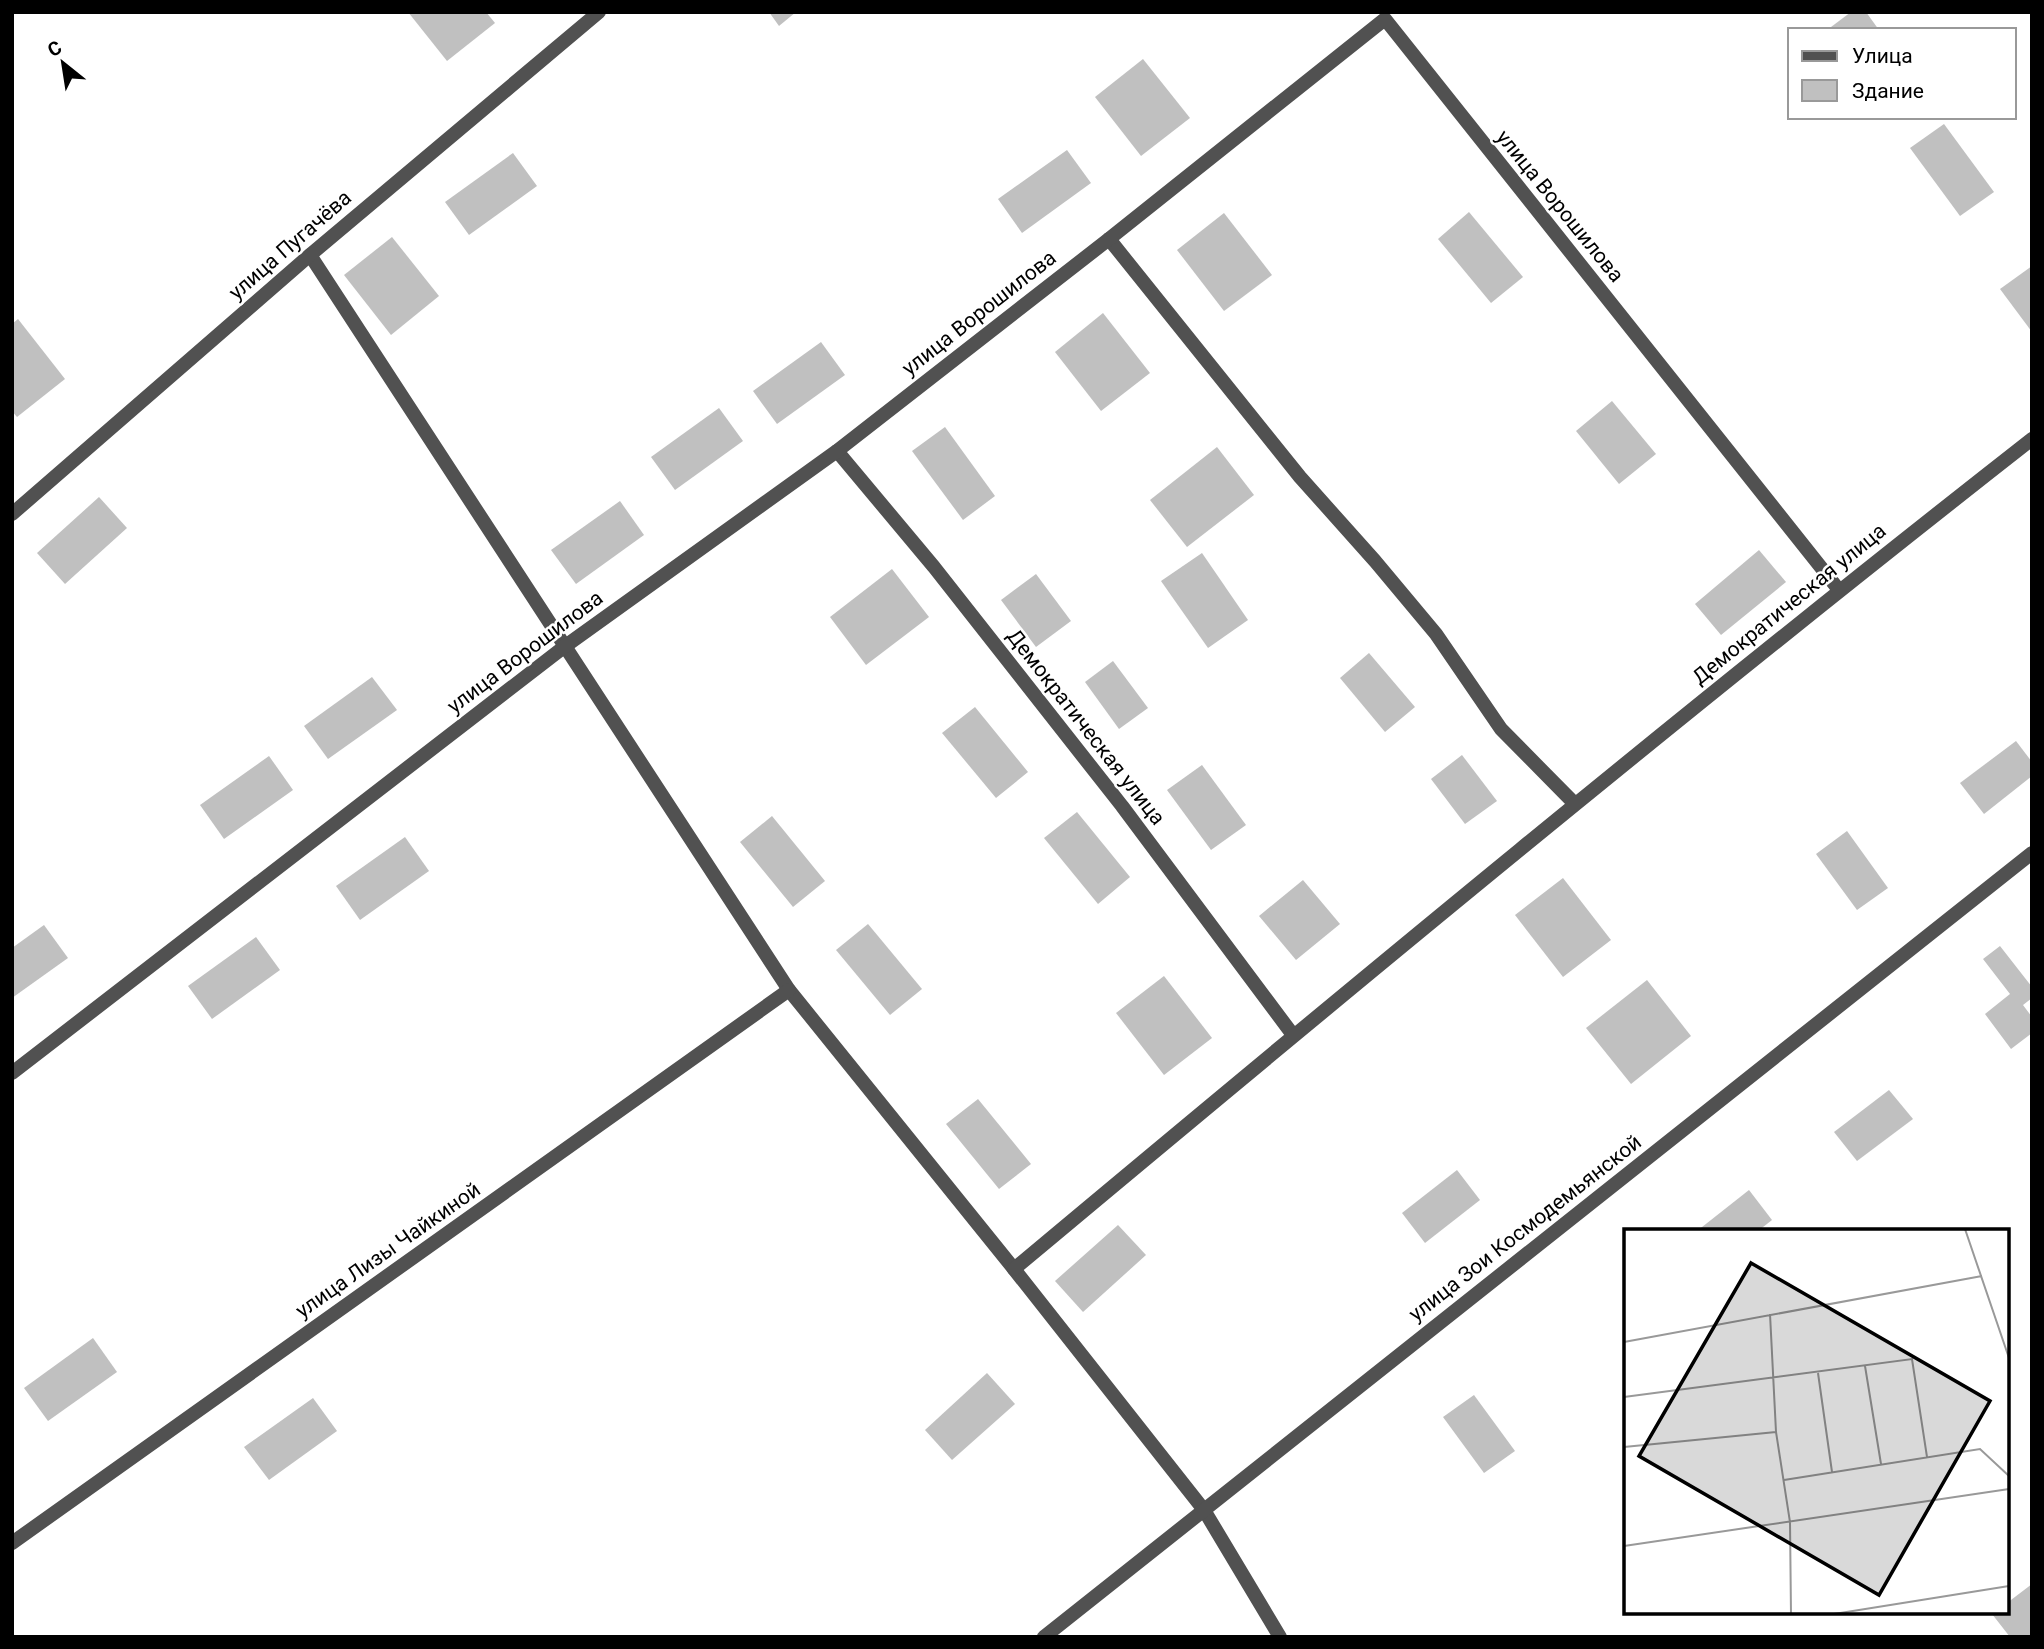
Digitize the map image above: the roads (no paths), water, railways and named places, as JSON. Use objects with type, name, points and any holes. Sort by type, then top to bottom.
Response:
[{"type":"street","name":"улица Пугачёва","points":[[12,514],[310,255],[599,12]]},
{"type":"street","name":"улица Ворошилова","points":[[12,1073],[564,647],[836,451],[1109,239],[1385,19],[1839,590]]},
{"type":"street","points":[[1109,239],[1300,477],[1436,634],[1501,729],[1574,803]]},
{"type":"street","points":[[310,255],[789,990],[1204,1510],[1280,1637]]},
{"type":"street","name":"Демократическая улица","points":[[1014,1269],[1574,803],[2032,439]]},
{"type":"street","name":"Демократическая улица","points":[[836,451],[934,568],[1122,806],[1293,1035]]},
{"type":"street","name":"улица Зои Космодемьянской","points":[[1044,1637],[2032,853]]},
{"type":"street","name":"улица Лизы Чайкиной","points":[[12,1544],[789,990]]}]
